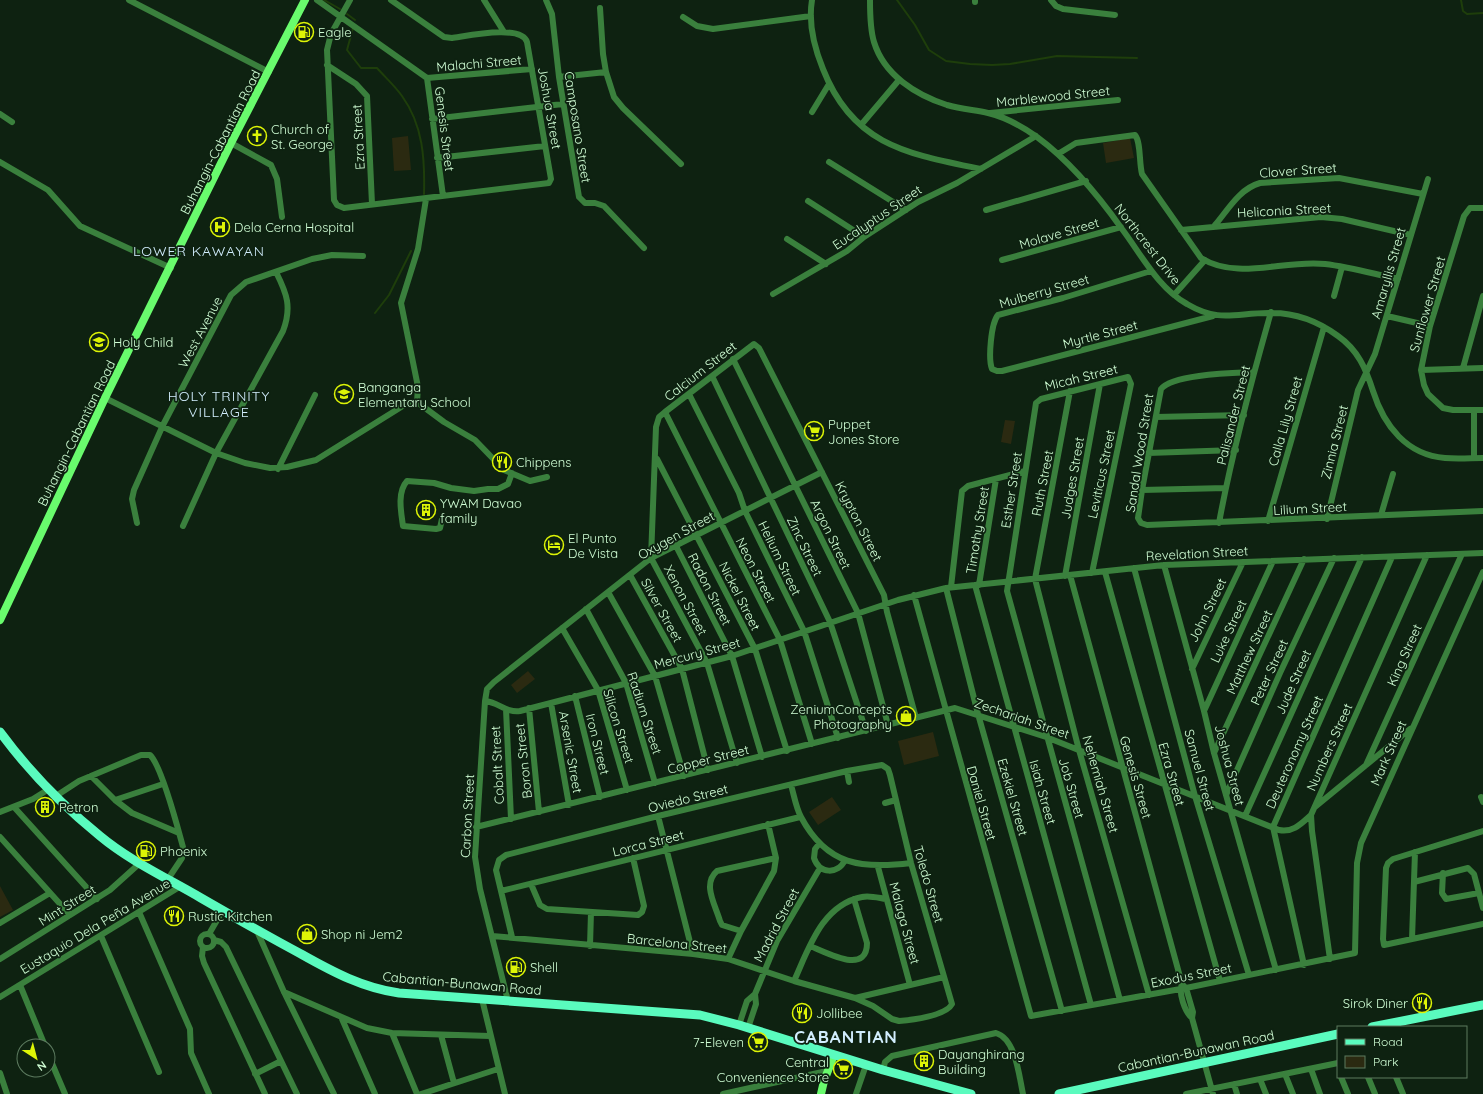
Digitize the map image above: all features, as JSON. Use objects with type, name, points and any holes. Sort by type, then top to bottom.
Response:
[{"type":"main road","name":"Buhangin-Cabantian Road","points":[[0,620],[106,398],[231,143],[305,0]]},
{"type":"main road","name":"Cabantian-Bunawan Road","points":[[0,732],[11,748],[52,792],[101,837],[140,863],[257,931],[342,976],[365,986],[399,993],[700,1015],[739,1025],[883,1070],[971,1094]]},
{"type":"main road","points":[[1377,1026],[1483,1005]]},
{"type":"main road","name":"Cabantian-Bunawan Road","points":[[1060,1094],[1078,1092],[1204,1062],[1337,1034]]},
{"type":"main road","points":[[822,1094],[827,1071],[834,1055]]},
{"type":"street","points":[[129,0],[269,72]]},
{"type":"street","name":"Genesis Street","points":[[317,0],[427,78],[443,196]]},
{"type":"street","points":[[350,0],[327,45],[334,200],[337,206],[344,208],[443,196]]},
{"type":"street","points":[[391,0],[444,37],[452,38],[504,32],[484,0]]},
{"type":"street","name":"Camposano Street","points":[[546,0],[552,14],[559,77],[579,197],[585,203],[595,203],[604,206],[644,248]]},
{"type":"street","points":[[812,0],[812,36],[816,51],[829,84],[847,112],[861,126],[900,150],[981,170]]},
{"type":"street","name":"Northcrest Drive","points":[[870,0],[874,44],[899,80],[915,92],[946,104],[990,113],[1016,124],[1036,136],[1058,154],[1086,181],[1121,227],[1151,271],[1174,296],[1185,304],[1213,316],[1271,312],[1306,318],[1324,327],[1352,348],[1368,372],[1381,413],[1392,430],[1401,440],[1430,455],[1444,458],[1483,458]]},
{"type":"street","points":[[1051,0],[1056,6],[1063,9],[1115,14]]},
{"type":"street","points":[[600,8],[606,72],[617,101],[681,164]]},
{"type":"street","points":[[683,17],[697,26],[713,28],[811,16]]},
{"type":"street","name":"Joshua Street","points":[[443,196],[549,183],[551,179],[527,42],[525,36],[516,32],[504,32]]},
{"type":"street","name":"Ezra Street","points":[[327,65],[356,84],[367,96],[372,204]]},
{"type":"street","name":"Malachi Street","points":[[427,78],[532,69]]},
{"type":"street","points":[[559,77],[606,72]]},
{"type":"street","points":[[861,126],[899,80]]},
{"type":"street","points":[[812,112],[829,84]]},
{"type":"street","name":"Marblewood Street","points":[[990,113],[1118,100]]},
{"type":"street","points":[[432,119],[563,104]]},
{"type":"street","points":[[0,114],[12,122]]},
{"type":"street","points":[[1058,154],[1070,146],[1082,142],[1135,135],[1138,140],[1142,174],[1201,258],[1223,268],[1308,263],[1342,267],[1398,279]]},
{"type":"street","name":"Eucalyptus Street","points":[[773,294],[847,251],[864,237],[929,196],[981,170],[1036,136]]},
{"type":"street","points":[[231,143],[271,165],[277,178],[282,217]]},
{"type":"street","points":[[437,158],[545,146]]},
{"type":"street","points":[[0,162],[48,190],[80,226],[171,268]]},
{"type":"street","points":[[829,162],[906,210]]},
{"type":"street","name":"Clover Street","points":[[1215,226],[1241,193],[1252,185],[1260,183],[1339,178],[1423,194]]},
{"type":"street","name":"Amaryllis Street","points":[[1368,372],[1387,316],[1428,179]]},
{"type":"street","points":[[986,210],[1086,181]]},
{"type":"street","points":[[417,402],[419,391],[401,303],[418,249],[426,199]]},
{"type":"street","points":[[808,201],[864,237]]},
{"type":"street","name":"Sunflower Street","points":[[1483,208],[1470,208],[1464,216],[1430,326],[1422,359],[1421,370],[1424,385],[1428,394],[1443,408],[1483,410]]},
{"type":"street","name":"Heliconia Street","points":[[1181,230],[1326,217],[1411,235]]},
{"type":"street","name":"Molave Street","points":[[1002,260],[1121,227]]},
{"type":"street","points":[[787,239],[826,264]]},
{"type":"street","name":"West Avenue","points":[[137,523],[132,499],[134,490],[163,425],[231,295],[246,282],[312,259],[332,255],[363,256]]},
{"type":"street","points":[[1174,296],[1205,260]]},
{"type":"street","points":[[1334,296],[1342,267]]},
{"type":"street","name":"Mulberry Street","points":[[993,371],[990,364],[992,330],[998,315],[1063,298],[1151,271]]},
{"type":"street","points":[[183,526],[216,453],[283,331],[288,318],[286,292],[276,272]]},
{"type":"street","points":[[1463,368],[1483,296]]},
{"type":"street","name":"Palisander Street","points":[[1219,523],[1254,372],[1271,312]]},
{"type":"street","name":"Myrtle Street","points":[[993,371],[1002,371],[1213,316]]},
{"type":"street","points":[[1387,316],[1430,326]]},
{"type":"street","name":"Calla Lily Street","points":[[1268,521],[1324,327]]},
{"type":"street","name":"Calcium Street","points":[[660,417],[751,345],[756,344]]},
{"type":"street","name":"Krypton Street","points":[[756,344],[760,348],[884,595],[916,718]]},
{"type":"street","name":"Argon Street","points":[[733,359],[858,613],[888,726]]},
{"type":"street","points":[[1421,370],[1483,368]]},
{"type":"street","name":"Sandal Wood Street","points":[[1139,521],[1142,490],[1159,393],[1167,383],[1204,375],[1254,372]]},
{"type":"street","name":"Zinnia Street","points":[[1327,519],[1358,390],[1368,372]]},
{"type":"street","name":"Zinc Street","points":[[712,376],[830,622],[866,731]]},
{"type":"street","name":"Micah Street","points":[[1038,401],[1125,377],[1130,379]]},
{"type":"street","name":"Leviticus Street","points":[[1092,573],[1131,384],[1130,379]]},
{"type":"street","name":"Judges Street","points":[[1068,576],[1100,384]]},
{"type":"street","name":"Ruth Street","points":[[1035,579],[1070,391]]},
{"type":"street","name":"Helium Street","points":[[689,394],[740,493],[745,511],[804,632],[838,738]]},
{"type":"street","points":[[278,469],[316,395]]},
{"type":"street","points":[[106,398],[163,425],[216,453],[263,468],[278,469],[316,460],[406,404],[417,402],[444,422],[475,440],[504,470],[530,481],[547,477]]},
{"type":"street","name":"Esther Street","points":[[1007,582],[1038,401]]},
{"type":"street","points":[[1474,410],[1474,458]]},
{"type":"street","name":"Neon Street","points":[[665,412],[713,506],[720,524],[780,640],[812,744]]},
{"type":"street","points":[[1156,417],[1244,415]]},
{"type":"street","name":"Xenon Street","points":[[660,417],[656,427],[651,558],[707,662],[737,763]]},
{"type":"street","points":[[1148,453],[1236,450]]},
{"type":"street","name":"Nickel Street","points":[[656,458],[755,649],[786,751]]},
{"type":"street","points":[[948,588],[963,489],[968,486],[1025,471]]},
{"type":"street","name":"Oxygen Street","points":[[485,701],[487,690],[494,682],[651,558],[822,472]]},
{"type":"street","points":[[442,519],[440,528],[436,529],[403,526],[401,499],[402,486],[407,481],[434,483],[451,488],[474,491],[498,489],[508,484],[512,473]]},
{"type":"street","points":[[1381,515],[1393,474]]},
{"type":"street","name":"Timothy Street","points":[[977,585],[996,479]]},
{"type":"street","points":[[1142,490],[1226,488]]},
{"type":"street","name":"Lilium Street","points":[[1139,521],[1143,525],[1219,523],[1483,511]]},
{"type":"street","name":"Radon Street","points":[[676,546],[732,656],[762,757]]},
{"type":"street","name":"Revelation Street","points":[[914,595],[948,588],[1164,565],[1483,553]]},
{"type":"street","name":"King Street","points":[[1366,765],[1462,554]]},
{"type":"street","name":"Numbers Street","points":[[1330,959],[1312,831],[1312,812],[1427,555]]},
{"type":"street","name":"Jude Street","points":[[1244,816],[1362,557]]},
{"type":"street","name":"Deuteronomy Street","points":[[1304,964],[1273,827],[1392,557]]},
{"type":"street","name":"Peter Street","points":[[1226,795],[1280,673],[1334,558]]},
{"type":"street","name":"Matthew Street","points":[[1214,753],[1304,559]]},
{"type":"street","name":"Luke Street","points":[[1204,711],[1273,561]]},
{"type":"street","name":"John Street","points":[[1192,668],[1243,562]]},
{"type":"street","name":"Joshua Street","points":[[1164,565],[1214,753],[1276,970]]},
{"type":"street","name":"Samuel Street","points":[[1134,568],[1195,796],[1249,975]]},
{"type":"street","name":"Ezra Street","points":[[1105,572],[1163,783],[1220,981]]},
{"type":"street","name":"Mark Street","points":[[1355,953],[1357,863],[1361,843],[1411,728],[1483,572]]},
{"type":"street","name":"Silver Street","points":[[630,575],[682,669],[708,770]]},
{"type":"street","name":"Genesis Street","points":[[1068,576],[1183,987],[1187,1014],[1192,1018],[1212,1091]]},
{"type":"street","name":"Nehemiah Street","points":[[1035,579],[1079,750],[1149,995]]},
{"type":"street","name":"Job Street","points":[[1007,582],[1007,591],[1046,737],[1120,1000]]},
{"type":"street","name":"Isiah Street","points":[[977,585],[1013,726],[1091,1005]]},
{"type":"street","name":"Ezekiel Street","points":[[948,588],[978,714],[1062,1011]]},
{"type":"street","points":[[608,592],[655,676],[684,776]]},
{"type":"street","name":"Mercury Street","points":[[485,701],[494,702],[514,712],[551,703],[732,656],[914,595]]},
{"type":"street","name":"Daniel Street","points":[[914,595],[1030,1016]]},
{"type":"street","name":"Radium Street","points":[[586,609],[626,683],[655,783]]},
{"type":"street","name":"Silicon Street","points":[[562,628],[598,690],[627,790]]},
{"type":"street","name":"Iron Street","points":[[575,696],[600,797]]},
{"type":"street","name":"Carbon Street","points":[[485,701],[475,845],[477,873],[508,1001]]},
{"type":"street","name":"Arsenic Street","points":[[551,703],[569,805]]},
{"type":"street","name":"Boron Street","points":[[529,708],[540,812]]},
{"type":"street","name":"Zechariah Street","points":[[945,710],[954,708],[978,714],[1046,737],[1283,831],[1300,825],[1312,812],[1411,728]]},
{"type":"street","name":"Cobalt Street","points":[[506,709],[511,819]]},
{"type":"street","name":"Copper Street","points":[[476,827],[888,726],[945,710]]},
{"type":"street","points":[[0,812],[146,754],[150,755],[154,760],[163,784],[183,847],[182,858],[168,879]]},
{"type":"street","name":"Oviedo Street","points":[[501,891],[496,870],[498,860],[506,855],[791,784],[876,765],[885,767]]},
{"type":"street","name":"Toledo Street","points":[[885,767],[890,775],[911,863],[944,977],[952,999],[950,1008]]},
{"type":"street","points":[[847,771],[849,782]]},
{"type":"street","points":[[91,776],[115,800],[136,815],[179,833]]},
{"type":"street","points":[[115,800],[163,784]]},
{"type":"street","points":[[791,784],[800,816],[819,844],[845,860],[878,867],[911,863]]},
{"type":"street","points":[[885,803],[896,800]]},
{"type":"street","points":[[14,807],[97,899]]},
{"type":"street","points":[[658,816],[693,954]]},
{"type":"street","name":"Lorca Street","points":[[501,891],[800,816]]},
{"type":"street","points":[[728,959],[741,931],[771,878],[776,865],[776,858],[768,824]]},
{"type":"street","points":[[1483,831],[1393,859],[1386,865],[1383,930],[1384,945],[1483,924]]},
{"type":"street","points":[[0,837],[70,916]]},
{"type":"street","points":[[819,844],[814,855],[815,861],[820,868],[827,871],[835,870],[841,866],[845,860]]},
{"type":"street","points":[[0,847],[7,845]]},
{"type":"street","points":[[1412,939],[1415,852]]},
{"type":"street","points":[[531,884],[540,905],[547,909],[638,915],[642,912],[644,906],[633,858]]},
{"type":"street","points":[[741,931],[722,925],[708,885],[711,876],[717,871],[776,858]]},
{"type":"street","name":"Mint Street","points":[[2,958],[97,899],[124,880],[140,863]]},
{"type":"street","name":"Malaga Street","points":[[878,867],[910,985]]},
{"type":"street","points":[[1414,882],[1464,867],[1470,869],[1474,874],[1483,908]]},
{"type":"street","name":"Madrid Street","points":[[748,1028],[756,1004],[755,994],[780,934],[820,868]]},
{"type":"street","points":[[1443,873],[1442,894],[1446,899],[1479,893]]},
{"type":"street","name":"Eustaquio Dela Peña Avenue","points":[[0,997],[181,886]]},
{"type":"street","points":[[501,891],[512,937]]},
{"type":"street","points":[[0,923],[50,893]]},
{"type":"street","points":[[794,981],[810,946],[827,917],[839,906],[863,896],[886,899]]},
{"type":"street","points":[[810,946],[847,960],[856,960],[865,955],[867,951],[867,943],[854,899]]},
{"type":"street","points":[[209,934],[223,910]]},
{"type":"street","points":[[139,912],[190,1029],[191,1053],[210,1094]]},
{"type":"street","points":[[590,946],[591,912]]},
{"type":"street","points":[[257,931],[284,992],[334,1094]]},
{"type":"street","points":[[209,934],[214,940],[221,942],[226,947],[297,1094]]},
{"type":"street","points":[[209,934],[202,935],[199,939],[200,944],[203,947],[203,959],[265,1094]]},
{"type":"street","points":[[101,936],[159,1072]]},
{"type":"street","name":"Barcelona Street","points":[[492,936],[590,946],[693,954],[728,959],[794,981],[855,998],[873,1006],[892,1019],[899,1021],[934,1015],[950,1008]]},
{"type":"street","points":[[203,947],[210,948],[214,940]]},
{"type":"street","points":[[0,950],[2,958]]},
{"type":"street","name":"Exodus Street","points":[[1030,1016],[1149,995],[1355,953]]},
{"type":"street","points":[[855,998],[944,977]]},
{"type":"street","points":[[20,985],[42,1038]]},
{"type":"street","points":[[284,992],[342,1019],[366,1028],[392,1033],[490,1036]]},
{"type":"street","name":"Madrid Street","points":[[739,1025],[747,1001],[755,994]]},
{"type":"street","points":[[482,999],[504,1094]]},
{"type":"street","points":[[342,1019],[375,1094]]},
{"type":"street","points":[[392,1033],[417,1094]]},
{"type":"street","points":[[883,1070],[885,1062],[892,1056],[996,1033],[1003,1036],[1010,1045],[1023,1094]]},
{"type":"street","points":[[440,1035],[454,1083]]},
{"type":"street","points":[[255,1074],[281,1061]]},
{"type":"street","points":[[858,1094],[866,1065]]},
{"type":"street","points":[[1186,1094],[1212,1091],[1234,1084],[1337,1065]]},
{"type":"street","points":[[421,1094],[498,1069]]},
{"type":"street","points":[[1311,1069],[1320,1094]]},
{"type":"street","points":[[722,1094],[827,1071]]},
{"type":"street","points":[[0,1073],[7,1094]]},
{"type":"street","points":[[56,1074],[64,1094]]},
{"type":"street","points":[[1285,1074],[1293,1094]]},
{"type":"street","points":[[1341,1078],[1348,1094]]},
{"type":"street","points":[[1368,1078],[1375,1094]]},
{"type":"street","points":[[1396,1078],[1403,1094]]},
{"type":"street","points":[[1260,1079],[1266,1094]]},
{"type":"street","points":[[1234,1084],[1237,1094]]},
{"type":"green space","points":[[408,136],[411,170],[394,171],[392,138]]},
{"type":"green space","points":[[1130,138],[1134,158],[1106,163],[1103,143]]},
{"type":"green space","points":[[1005,420],[1015,421],[1011,444],[1001,442]]},
{"type":"green space","points":[[528,671],[535,679],[517,693],[511,685]]},
{"type":"green space","points":[[933,732],[939,756],[904,765],[898,741]]},
{"type":"green space","points":[[832,797],[841,810],[818,825],[809,812]]},
{"type":"green space","points":[[0,886],[13,910],[0,917]]},
{"type":"waterway","points":[[324,0],[340,9]]},
{"type":"waterway","points":[[897,0],[915,25],[929,50],[946,61],[992,65],[1010,64],[1057,56],[1137,58]]},
{"type":"waterway","points":[[1461,0],[1463,11],[1467,14],[1483,13]]},
{"type":"waterway","points":[[347,14],[355,20]]},
{"type":"waterway","points":[[353,28],[347,50],[361,68],[377,68],[393,85],[409,107],[421,143],[424,168],[424,194]]},
{"type":"waterway","points":[[375,313],[389,295],[411,251]]},
{"type":"place","name":"Eagle","points":[[304,32]]},
{"type":"place","name":"Church of St. George","points":[[257,136]]},
{"type":"place","name":"Dela Cerna Hospital","points":[[220,227]]},
{"type":"place","name":"Holy Child","points":[[99,342]]},
{"type":"place","name":"Banganga Elementary School","points":[[344,394]]},
{"type":"place","name":"Puppet Jones Store","points":[[814,431]]},
{"type":"place","name":"Chippens","points":[[502,462]]},
{"type":"place","name":"YWAM Davao family","points":[[426,510]]},
{"type":"place","name":"El Punto De Vista","points":[[554,545]]},
{"type":"place","name":"ZeniumConcepts Photography","points":[[906,716]]},
{"type":"place","name":"Petron","points":[[45,807]]},
{"type":"place","name":"Phoenix","points":[[146,851]]},
{"type":"place","name":"Rustic Kitchen","points":[[174,916]]},
{"type":"place","name":"Shop ni Jem2","points":[[307,934]]},
{"type":"place","name":"Shell","points":[[516,967]]},
{"type":"place","name":"Sirok Diner","points":[[1422,1003]]},
{"type":"place","name":"Jollibee","points":[[802,1013]]},
{"type":"place","name":"7-Eleven","points":[[758,1042]]},
{"type":"place","name":"Dayanghirang Building","points":[[924,1061]]},
{"type":"place","name":"Central Convenience Store","points":[[843,1069]]},
{"type":"district","name":"LOWER KAWAYAN","points":[[199,251]]},
{"type":"district","name":"HOLY TRINITY VILLAGE","points":[[219,404]]},
{"type":"district","name":"CABANTIAN","points":[[846,1037]]}]
